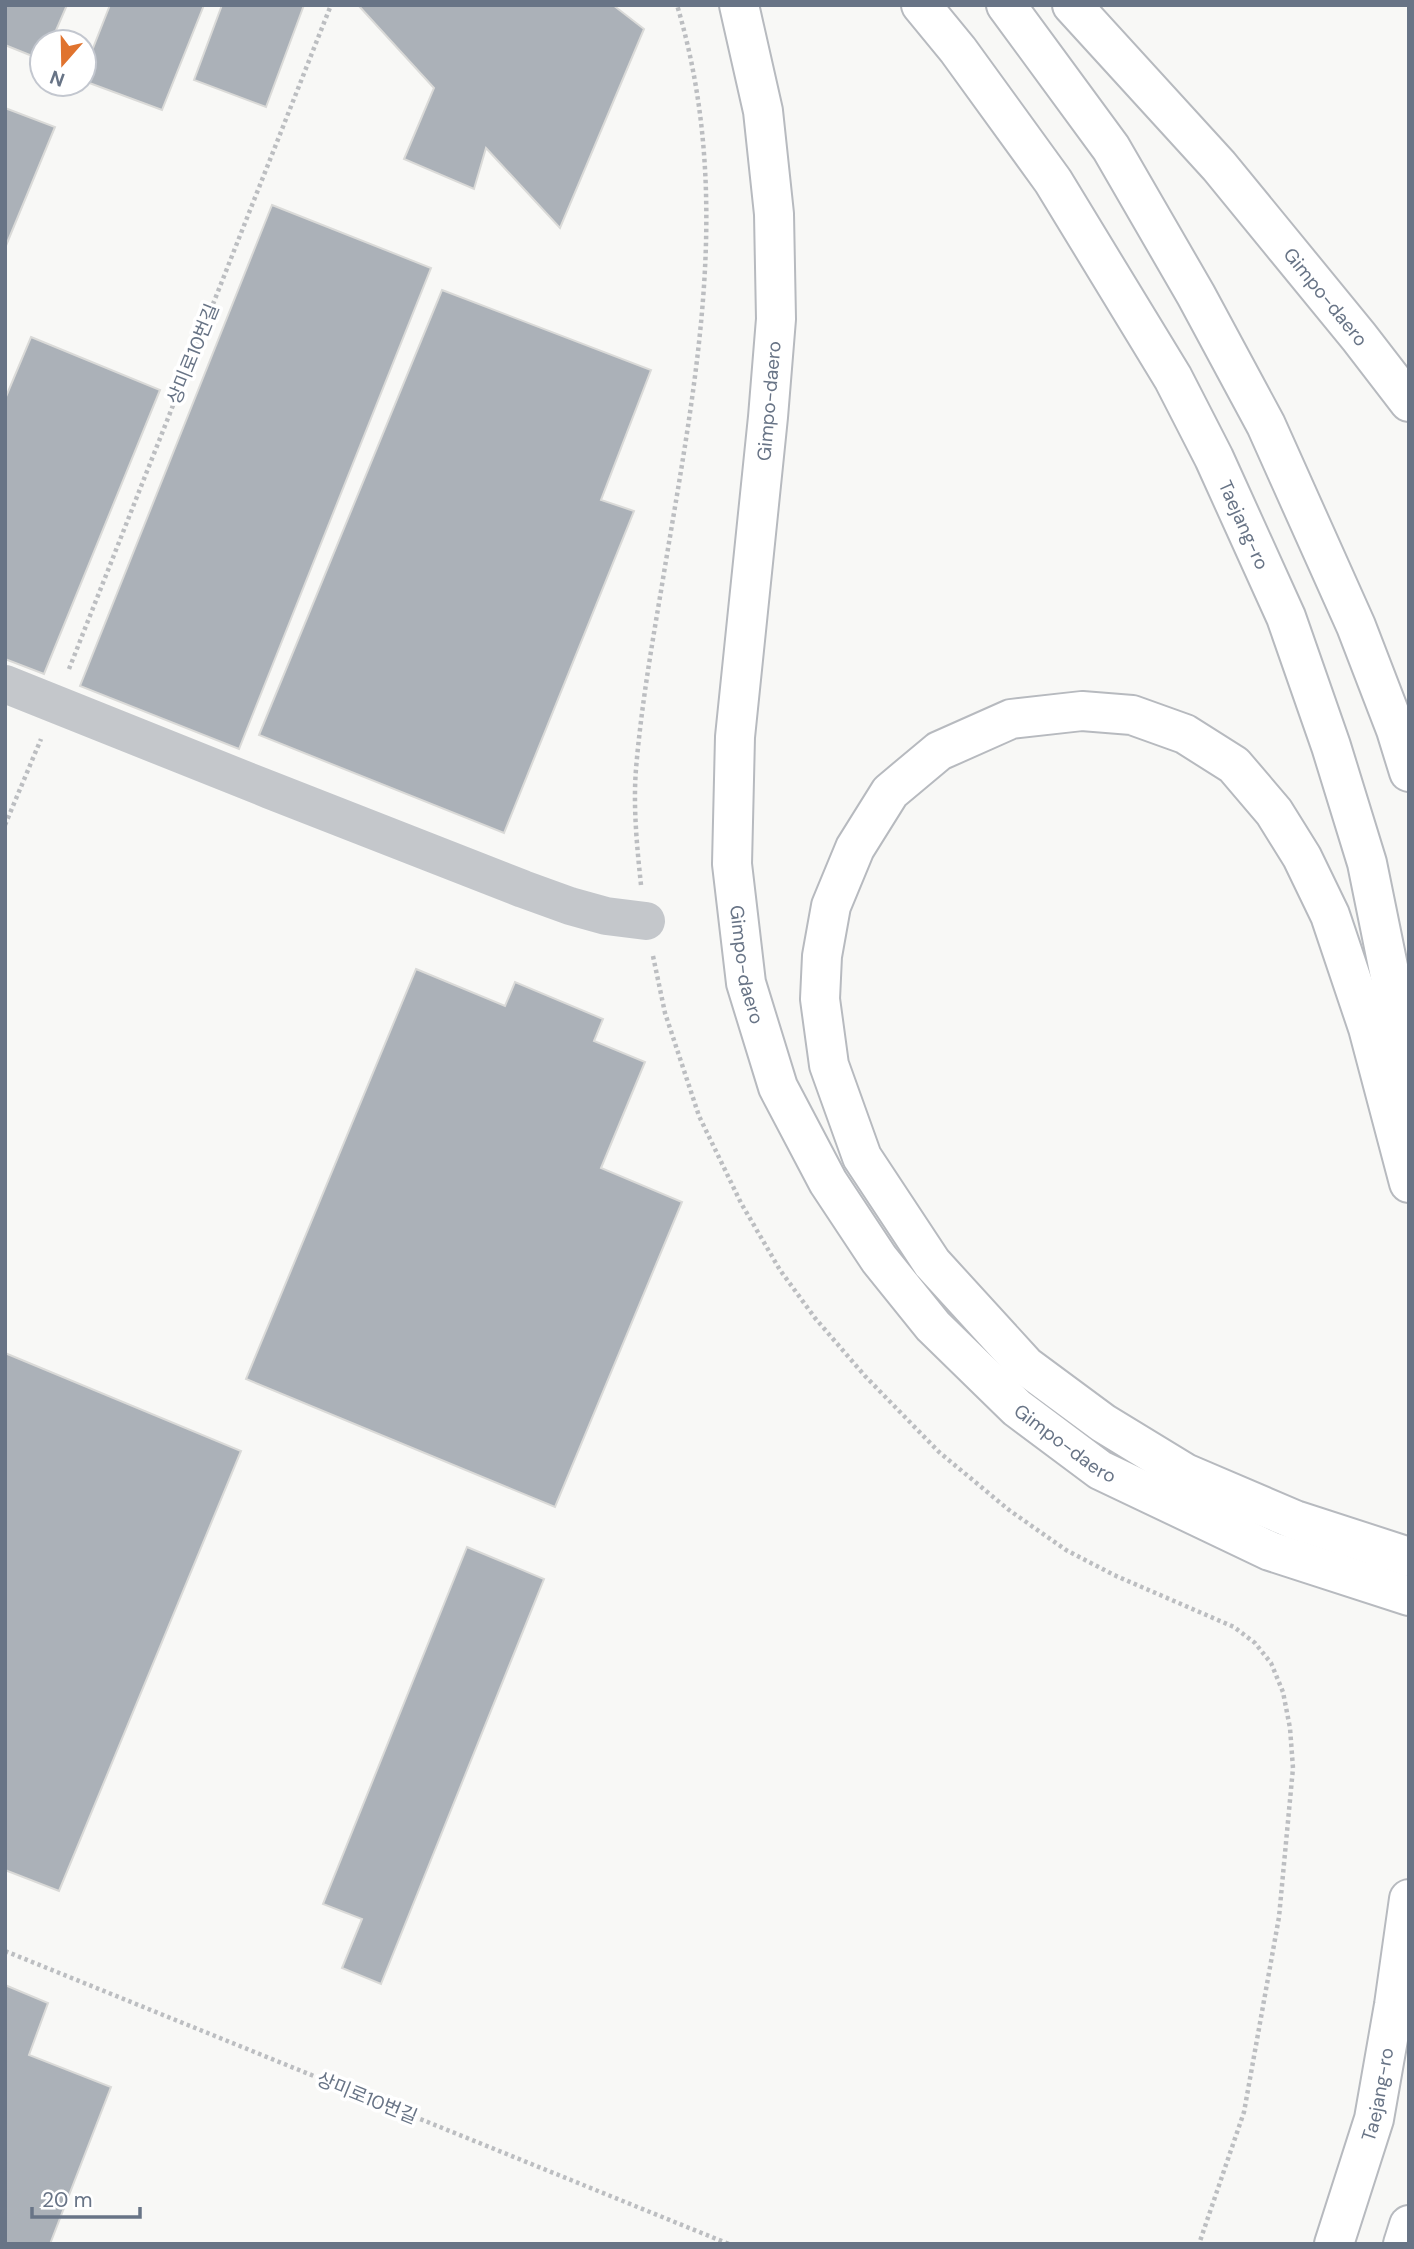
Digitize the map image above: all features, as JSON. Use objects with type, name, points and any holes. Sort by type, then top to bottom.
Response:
[{"type":"main road","name":"Gimpo-daero","points":[[738,5],[763,111],[774,214],[776,319],[734,737],[732,864],[746,983],[778,1087],[828,1182],[879,1259],[933,1326],[1017,1408],[1100,1470],[1270,1551],[1409,1596]]},
{"type":"main road","name":"Taejang-ro","points":[[921,5],[958,50],[1053,181],[1173,378],[1214,458],[1286,617],[1331,746],[1367,863],[1391,981],[1409,1113]]},
{"type":"main road","points":[[1006,5],[1111,148],[1196,295],[1266,425],[1356,625],[1409,772]]},
{"type":"main road","name":"Gimpo-daero","points":[[1072,5],[1219,166],[1409,402]]},
{"type":"main road","points":[[1409,1183],[1368,1028],[1330,915],[1302,857],[1274,812],[1234,765],[1185,734],[1132,715],[1082,711],[1011,719],[939,751],[890,792],[855,848],[831,906],[821,956],[820,999],[829,1065],[862,1157],[932,1262],[1026,1366],[1102,1423],[1185,1473],[1295,1520],[1409,1557]]},
{"type":"main road","name":"Taejang-ro","points":[[1334,2244],[1374,2119],[1409,1899]]},
{"type":"main road","points":[[1403,2244],[1409,2225]]},
{"type":"lane","points":[[5,684],[523,889],[606,916],[646,921]]},
{"type":"path","name":"상미로10번길","points":[[5,825],[331,5]]},
{"type":"path","name":"상미로10번길","points":[[5,1951],[729,2244]]},
{"type":"building","points":[[5,5],[67,5],[57,28],[28,28],[28,54],[5,45]]},
{"type":"building","points":[[110,5],[204,5],[162,110],[98,86],[98,35]]},
{"type":"building","points":[[222,5],[304,5],[266,107],[194,80]]},
{"type":"building","points":[[358,5],[613,5],[644,29],[560,228],[486,148],[474,189],[404,159],[434,88]]},
{"type":"building","points":[[5,108],[55,127],[5,248]]},
{"type":"building","points":[[272,205],[431,268],[239,749],[80,686]]},
{"type":"building","points":[[442,290],[651,370],[601,500],[634,511],[504,833],[259,735]]},
{"type":"building","points":[[31,337],[160,390],[44,674],[5,659],[5,399]]},
{"type":"building","points":[[416,969],[505,1006],[515,982],[603,1019],[594,1041],[645,1062],[601,1168],[682,1202],[555,1507],[246,1379]]},
{"type":"building","points":[[5,1353],[241,1451],[59,1891],[5,1870]]},
{"type":"building","points":[[467,1547],[544,1579],[381,1984],[342,1968],[362,1919],[323,1904]]},
{"type":"building","points":[[5,1985],[48,2003],[29,2055],[111,2087],[50,2244],[5,2244]]}]
